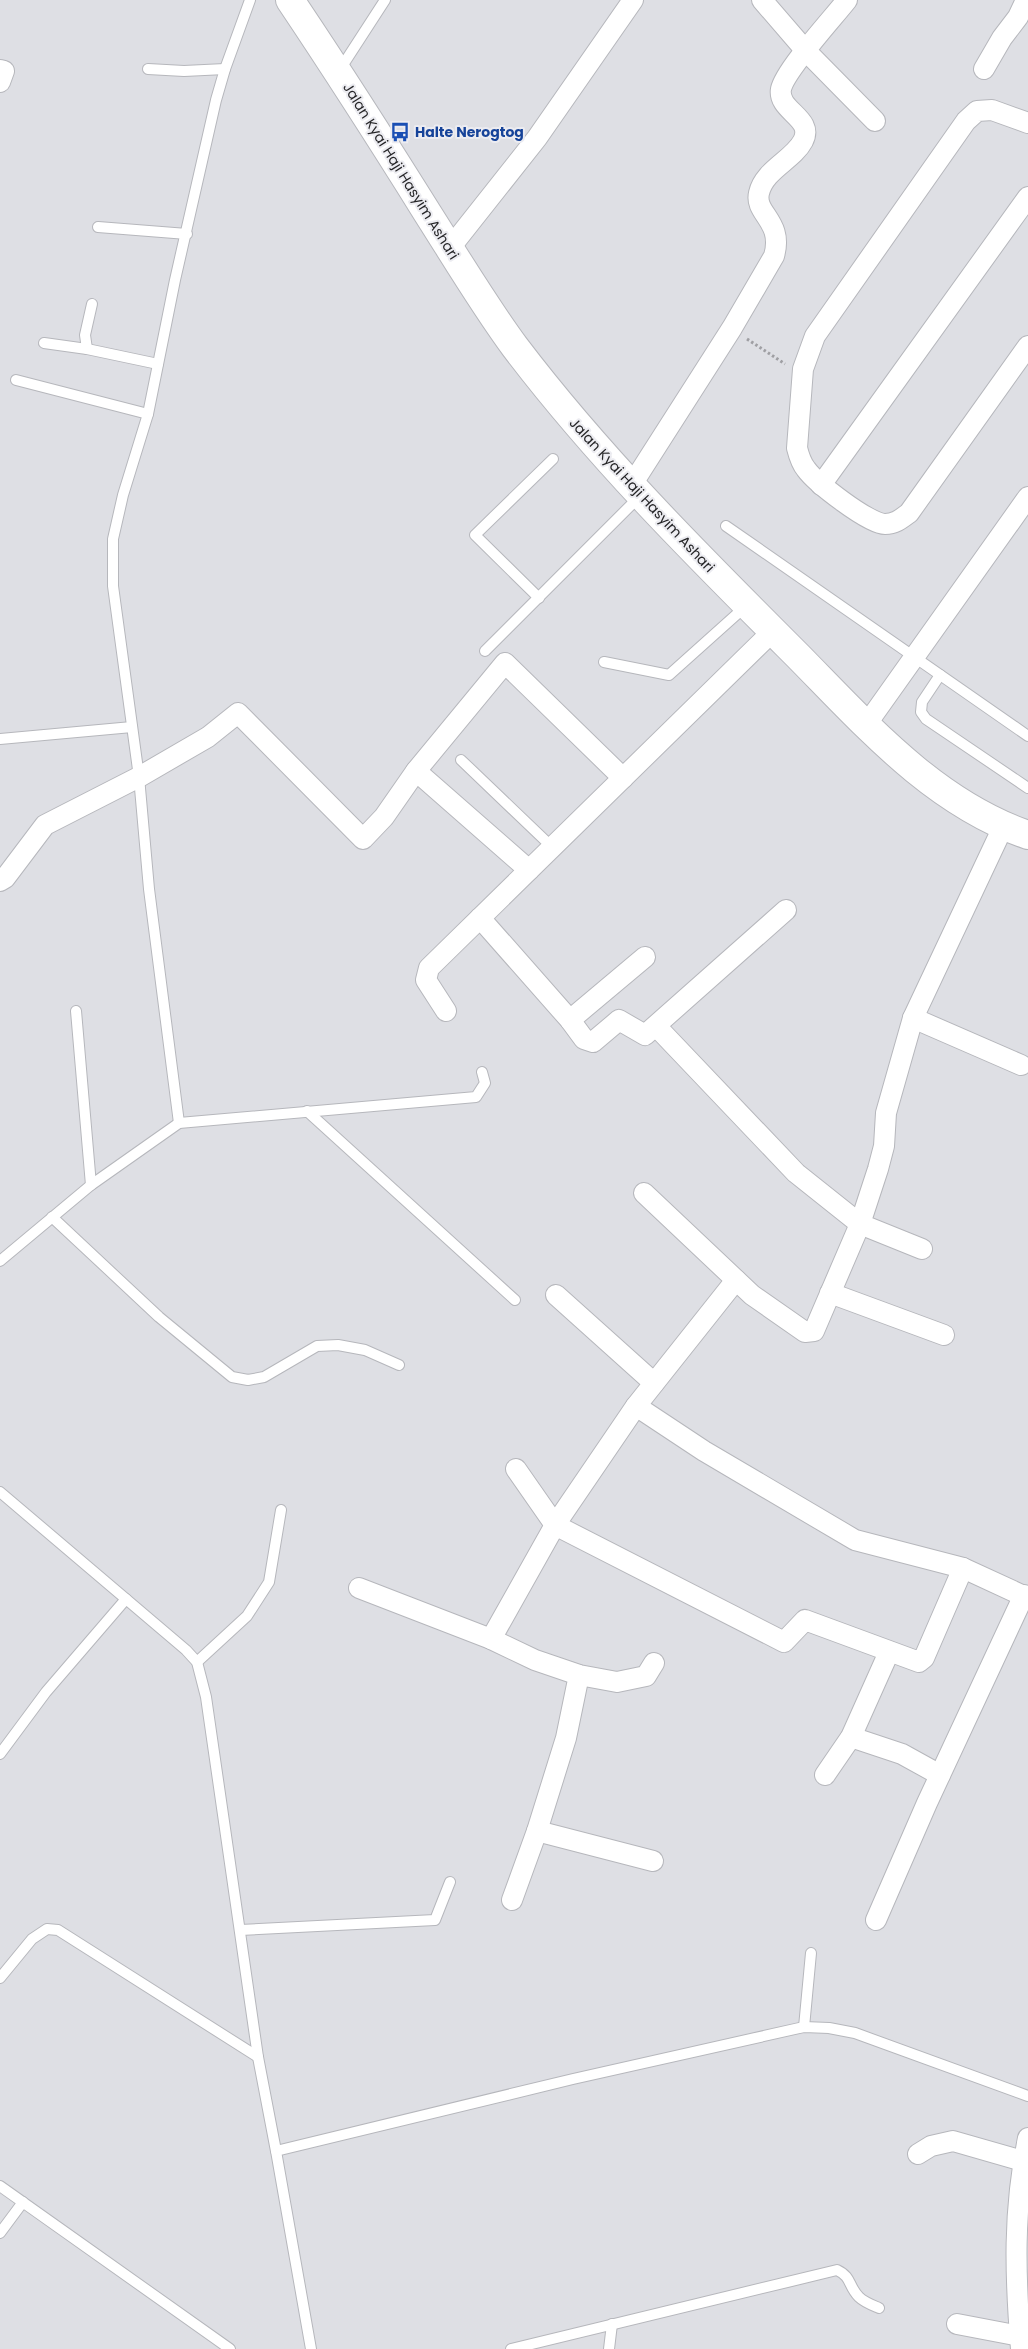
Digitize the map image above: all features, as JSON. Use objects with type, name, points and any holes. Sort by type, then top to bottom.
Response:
[{"type":"main road","name":"Jalan Kyai Haji Hasyim Ashari","points":[[290,0],[514,344],[583,433],[635,491],[746,606],[773,630],[866,725],[935,786],[966,807],[1016,831]]},
{"type":"street","points":[[450,248],[537,138],[633,0]]},
{"type":"street","points":[[762,0],[806,51],[875,121]]},
{"type":"street","points":[[635,491],[774,256],[778,244],[776,230],[759,202],[759,192],[766,179],[804,140],[806,130],[803,122],[784,103],[781,90],[785,79],[847,0]]},
{"type":"street","points":[[984,69],[1002,38],[1018,18],[1026,0]]},
{"type":"street","points":[[0,70],[4,71],[0,82]]},
{"type":"street","points":[[1028,123],[992,110],[977,111],[966,121],[815,336],[803,369],[797,448],[806,470],[821,484],[870,519],[883,524],[898,522],[909,513],[1028,346]]},
{"type":"street","points":[[821,484],[1028,197]]},
{"type":"street","points":[[866,725],[1028,497]]},
{"type":"street","points":[[446,1011],[426,980],[429,968],[773,630]]},
{"type":"street","points":[[0,882],[5,878],[44,825],[139,777],[208,738],[238,713],[363,839],[384,817],[416,771],[505,663],[623,778]]},
{"type":"street","points":[[416,771],[529,870]]},
{"type":"street","points":[[644,1193],[752,1295],[805,1332],[814,1331],[860,1224],[878,1169],[884,1146],[886,1113],[913,1018],[1016,831]]},
{"type":"street","points":[[480,918],[570,1020],[584,1039],[592,1042],[619,1020],[645,1035],[786,910]]},
{"type":"street","points":[[570,1020],[645,957]]},
{"type":"street","points":[[913,1018],[1021,1065]]},
{"type":"street","points":[[656,1026],[796,1173],[860,1224],[922,1249]]},
{"type":"street","points":[[491,1640],[555,1524],[636,1406],[736,1280]]},
{"type":"street","points":[[830,1293],[944,1335]]},
{"type":"street","points":[[556,1295],[654,1383]]},
{"type":"street","points":[[636,1406],[704,1451],[855,1540],[963,1568],[1026,1596],[940,1775],[876,1920]]},
{"type":"street","points":[[516,1469],[555,1524],[784,1642],[805,1620],[919,1662],[924,1658],[963,1568]]},
{"type":"street","points":[[359,1588],[491,1640],[535,1660],[579,1675],[617,1682],[646,1676],[654,1663]]},
{"type":"street","points":[[825,1775],[851,1737],[889,1652]]},
{"type":"street","points":[[512,1900],[537,1832],[566,1738],[579,1675]]},
{"type":"street","points":[[851,1737],[902,1754],[940,1775]]},
{"type":"street","points":[[537,1832],[653,1861]]},
{"type":"street","points":[[957,2324],[1021,2342],[1023,2161],[1028,2138]]},
{"type":"street","points":[[918,2154],[932,2146],[953,2141],[1023,2161]]},
{"type":"lane","points":[[179,1123],[149,889],[139,777],[113,586],[114,539],[123,495],[148,414],[225,69],[250,0]]},
{"type":"lane","points":[[338,72],[385,0]]},
{"type":"lane","points":[[148,69],[184,71],[225,69]]},
{"type":"lane","points":[[98,227],[187,234]]},
{"type":"lane","points":[[88,349],[85,336],[92,304]]},
{"type":"lane","points":[[44,343],[88,349],[158,364]]},
{"type":"lane","points":[[16,380],[148,414]]},
{"type":"lane","points":[[539,598],[475,535],[554,460]]},
{"type":"lane","points":[[485,651],[539,598],[635,491]]},
{"type":"lane","points":[[726,526],[1028,736]]},
{"type":"lane","points":[[604,662],[669,675],[746,606]]},
{"type":"lane","points":[[940,675],[922,702],[921,712],[926,719],[1028,788]]},
{"type":"lane","points":[[0,739],[132,727]]},
{"type":"lane","points":[[461,760],[552,847]]},
{"type":"lane","points":[[76,1011],[91,1185]]},
{"type":"lane","points":[[0,1260],[91,1185],[179,1123],[476,1097],[485,1083],[482,1072]]},
{"type":"lane","points":[[307,1111],[515,1300]]},
{"type":"lane","points":[[52,1217],[159,1317],[232,1377],[248,1380],[264,1377],[317,1346],[338,1345],[365,1350],[399,1365]]},
{"type":"lane","points":[[0,1492],[197,1662],[206,1697],[258,2057],[311,2349]]},
{"type":"lane","points":[[197,1662],[247,1616],[268,1582],[281,1510]]},
{"type":"lane","points":[[0,1754],[46,1692],[126,1599]]},
{"type":"lane","points":[[240,1930],[434,1920],[450,1882]]},
{"type":"lane","points":[[0,1978],[32,1939],[47,1929],[58,1930],[258,2057]]},
{"type":"lane","points":[[804,2028],[811,1953]]},
{"type":"lane","points":[[276,2151],[582,2077],[804,2028],[829,2028],[856,2033],[1028,2096]]},
{"type":"lane","points":[[0,2186],[225,2348]]},
{"type":"lane","points":[[0,2233],[23,2202]]},
{"type":"lane","points":[[511,2349],[837,2270],[846,2274],[857,2296],[880,2308]]},
{"type":"lane","points":[[609,2349],[612,2324]]},
{"type":"path","points":[[732,328],[784,364],[803,369]]},
{"type":"place","name":"Halte Nerogtog","points":[[400,132]]}]
